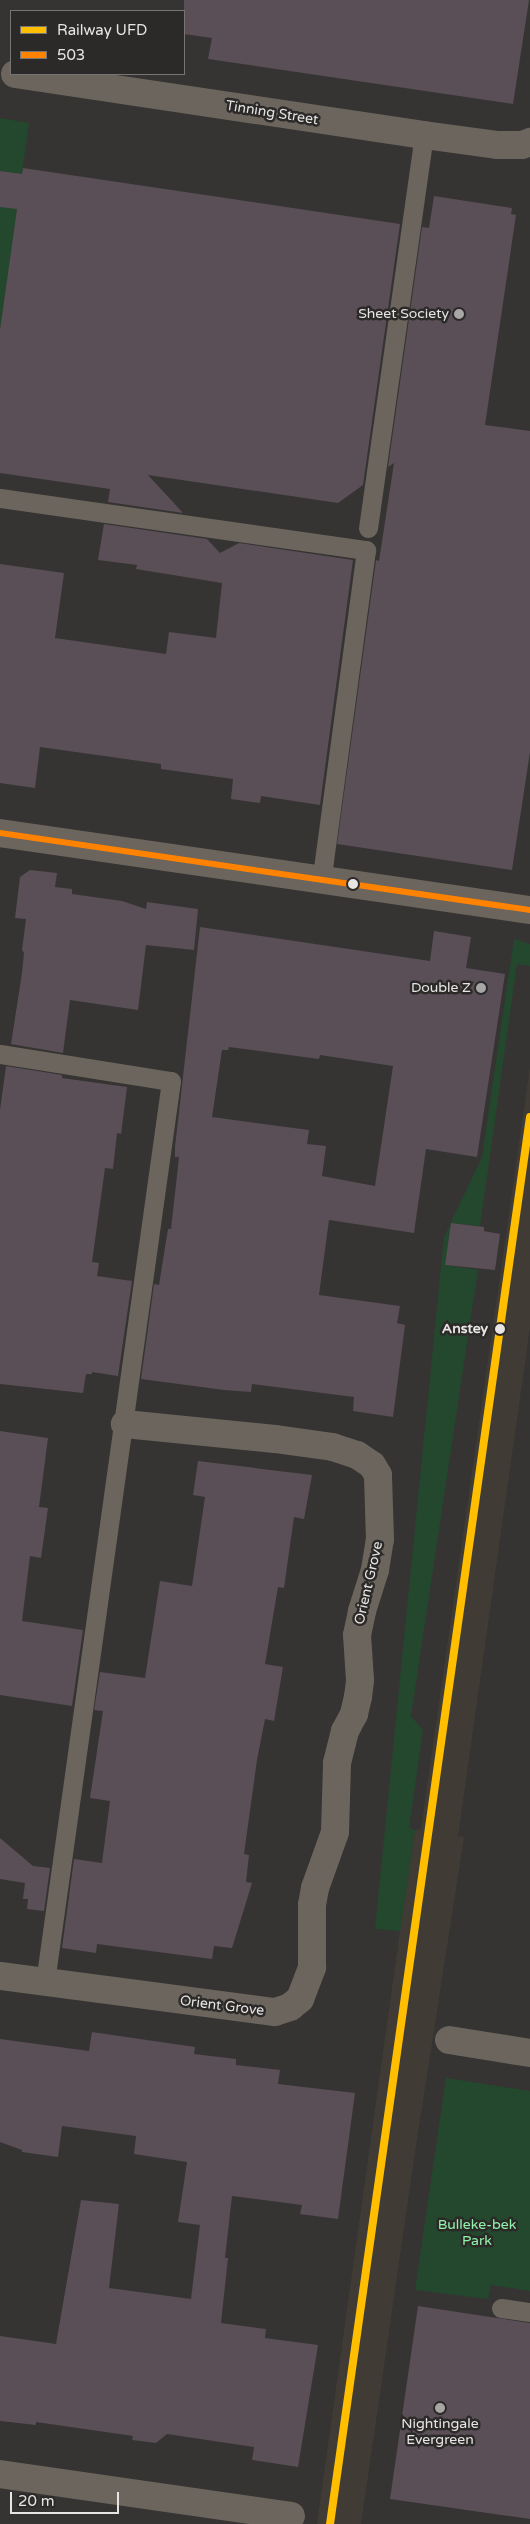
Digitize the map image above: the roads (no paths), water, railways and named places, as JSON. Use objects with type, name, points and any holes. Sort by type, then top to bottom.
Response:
[{"type":"street","name":"Tinning Street","points":[[20,75],[498,145],[522,145],[530,142]]},
{"type":"street","points":[[0,833],[530,910]]},
{"type":"street","name":"Orient Grove","points":[[0,1976],[262,2012],[275,2012],[290,2007],[300,1999],[312,1967],[312,1905],[315,1888],[335,1832],[338,1755],[358,1697],[360,1680],[357,1635],[362,1611],[375,1570],[380,1540],[378,1475],[372,1465],[357,1454],[333,1447],[275,1439],[125,1424]]},
{"type":"street","points":[[449,2040],[530,2053]]},
{"type":"street","points":[[0,2474],[291,2516]]},
{"type":"lane","points":[[368,528],[424,135]]},
{"type":"lane","points":[[0,498],[366,550],[321,880]]},
{"type":"lane","points":[[0,1054],[171,1081],[125,1424],[45,1982]]},
{"type":"lane","points":[[501,2308],[530,2312]]},
{"type":"rail line","name":"UFD","points":[[330,2524],[530,1117]]},
{"type":"place","name":"Sheet Society","points":[[459,314]]},
{"type":"place","name":"Double Z","points":[[481,988]]},
{"type":"place","name":"Anstey","points":[[500,1329]]},
{"type":"place","name":"Nightingale Evergreen","points":[[440,2408]]},
{"type":"park label","name":"Bulleke-bek Park","points":[[477,2234]]}]
